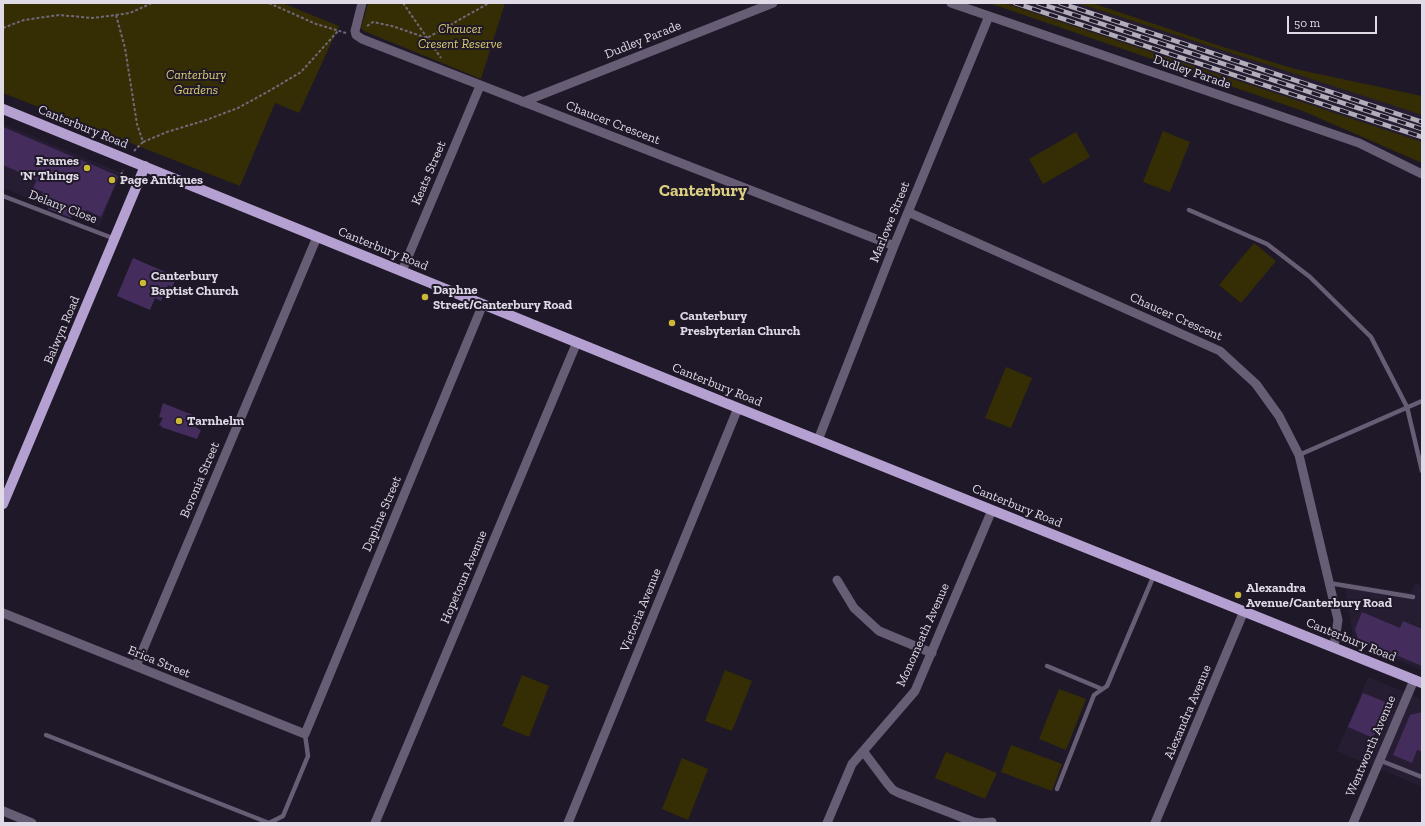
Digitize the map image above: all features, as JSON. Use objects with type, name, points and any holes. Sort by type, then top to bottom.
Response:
[{"type":"main road","name":"Canterbury Road","points":[[3,109],[738,408],[1418,681]]},
{"type":"main road","name":"Balwyn Road","points":[[3,504],[145,166]]},
{"type":"street","points":[[356,35],[354,30],[362,3]]},
{"type":"street","name":"Dudley Parade","points":[[523,102],[773,3]]},
{"type":"street","name":"Dudley Parade","points":[[951,3],[1359,143],[1422,174]]},
{"type":"street","name":"Marlowe Street","points":[[818,440],[894,246],[989,16]]},
{"type":"street","name":"Chaucer Crescent","points":[[356,35],[362,39],[480,86],[894,246]]},
{"type":"street","name":"Keats Street","points":[[402,271],[480,86]]},
{"type":"street","name":"Chaucer Crescent","points":[[908,212],[1220,351],[1256,384],[1279,416],[1299,455],[1338,620],[1334,647]]},
{"type":"street","name":"Boronia Street","points":[[136,666],[317,237]]},
{"type":"street","name":"Daphne Street","points":[[304,734],[483,304]]},
{"type":"street","name":"Hopetoun Avenue","points":[[375,823],[577,342]]},
{"type":"street","name":"Victoria Avenue","points":[[568,823],[738,408]]},
{"type":"street","name":"Monomeath Avenue","points":[[827,823],[852,764],[915,691],[992,510]]},
{"type":"street","points":[[837,580],[854,608],[878,631],[932,652]]},
{"type":"street","name":"Alexandra Avenue","points":[[1156,823],[1244,611]]},
{"type":"street","name":"Erica Street","points":[[3,613],[304,734]]},
{"type":"street","name":"Wentworth Avenue","points":[[1353,823],[1379,760],[1418,681]]},
{"type":"street","points":[[864,751],[887,783],[899,793],[974,822],[992,822]]},
{"type":"street","points":[[3,811],[14,820],[32,823]]},
{"type":"lane","name":"Delany Close","points":[[3,196],[115,239]]},
{"type":"lane","points":[[1189,210],[1267,244],[1310,277],[1371,337],[1408,407],[1422,471]]},
{"type":"lane","points":[[1299,455],[1422,401]]},
{"type":"lane","points":[[1057,789],[1094,695],[1107,686],[1154,575]]},
{"type":"lane","points":[[1329,583],[1414,597]]},
{"type":"lane","points":[[1047,666],[1102,689]]},
{"type":"lane","points":[[46,735],[269,822],[283,816],[308,756],[304,734]]},
{"type":"lane","points":[[1379,760],[1422,777]]},
{"type":"path","points":[[3,28],[24,20],[59,15],[93,18],[130,13],[152,3]]},
{"type":"path","points":[[269,3],[316,24],[356,35],[373,22],[392,26],[427,38],[489,3]]},
{"type":"path","points":[[403,3],[454,75]]},
{"type":"path","points":[[116,15],[125,48],[137,124],[143,142]]},
{"type":"path","points":[[121,175],[126,158],[143,142],[167,132],[238,108],[269,91],[301,72],[338,31]]},
{"type":"shaded area","points":[[1004,3],[1077,3],[1422,115],[1422,142]]},
{"type":"shaded area","points":[[3,124],[121,173],[99,227],[3,188]]},
{"type":"shaded area","points":[[1344,582],[1411,593],[1415,583],[1422,586],[1422,670],[1354,642]]},
{"type":"shaded area","points":[[1368,677],[1422,699],[1422,787],[1337,751]]},
{"type":"green space","name":"Canterbury Gardens","points":[[3,3],[282,3],[339,26],[299,113],[275,103],[240,186],[3,93]]},
{"type":"green space","name":"Chaucer Cresent Reserve","points":[[368,3],[505,3],[481,79],[364,31],[361,28]]},
{"type":"green space","points":[[989,3],[1004,3],[1422,142],[1422,163],[1303,111]]},
{"type":"green space","points":[[1077,3],[1092,3],[1223,47],[1295,69],[1422,96],[1422,115]]},
{"type":"green space","points":[[1163,131],[1190,142],[1170,192],[1143,182]]},
{"type":"green space","points":[[1076,132],[1090,157],[1043,184],[1029,159]]},
{"type":"green space","points":[[1254,243],[1276,261],[1241,303],[1219,285]]},
{"type":"green space","points":[[1006,367],[1032,378],[1011,428],[985,418]]},
{"type":"green space","points":[[725,670],[752,681],[732,731],[705,721]]},
{"type":"green space","points":[[522,675],[549,686],[529,737],[502,726]]},
{"type":"green space","points":[[1059,689],[1086,699],[1066,750],[1039,739]]},
{"type":"green space","points":[[1011,745],[1062,764],[1052,791],[1001,772]]},
{"type":"green space","points":[[946,752],[997,773],[985,799],[935,778]]},
{"type":"green space","points":[[682,758],[708,769],[688,820],[662,809]]},
{"type":"building","points":[[3,127],[116,175],[118,178],[101,217],[86,210],[83,218],[73,214],[71,218],[48,209],[49,206],[40,202],[43,192],[33,188],[37,180],[3,165]]},
{"type":"building","points":[[133,258],[177,277],[172,287],[168,285],[161,301],[155,298],[150,310],[117,296]]},
{"type":"building","name":"Tarnhelm","points":[[163,403],[195,416],[197,428],[201,430],[197,439],[159,425],[163,418],[159,417]]},
{"type":"building","points":[[1362,612],[1400,628],[1403,621],[1422,629],[1422,666],[1358,639],[1355,629]]},
{"type":"building","points":[[1363,693],[1388,703],[1373,738],[1348,727]]},
{"type":"building","points":[[1422,712],[1422,752],[1417,750],[1412,763],[1393,755],[1410,715]]},
{"type":"railway","points":[[1015,3],[1422,137]]},
{"type":"railway","points":[[1038,3],[1422,129]]},
{"type":"railway","points":[[1060,3],[1422,122]]},
{"type":"place","name":"Frames 'N' Things","points":[[87,168]]},
{"type":"place","name":"Page Antiques","points":[[112,180]]},
{"type":"place","name":"Canterbury Baptist Church","points":[[143,283]]},
{"type":"place","name":"Daphne Street/Canterbury Road","points":[[425,297]]},
{"type":"place","name":"Canterbury Presbyterian Church","points":[[672,323]]},
{"type":"place","name":"Tarnhelm","points":[[179,421]]},
{"type":"place","name":"Alexandra Avenue/Canterbury Road","points":[[1238,595]]},
{"type":"district","name":"Canterbury","points":[[703,191]]}]
